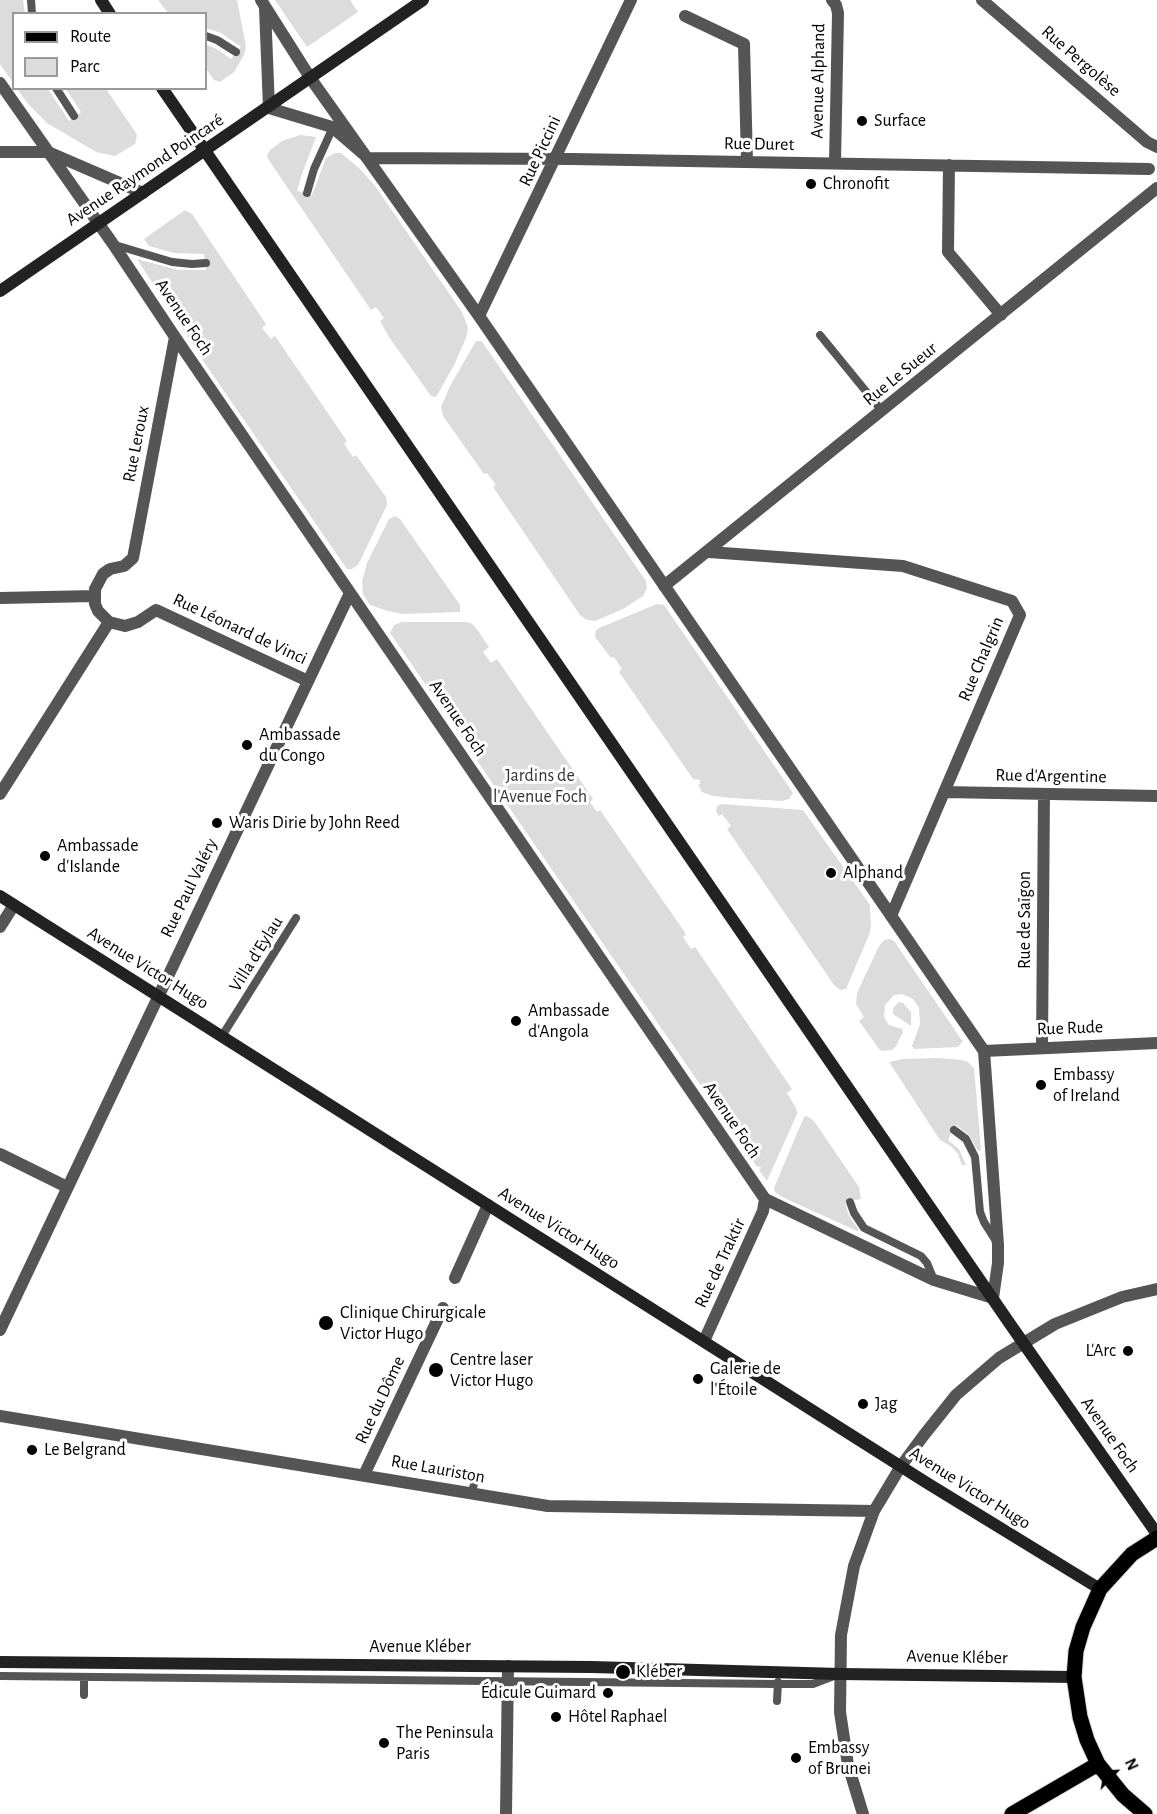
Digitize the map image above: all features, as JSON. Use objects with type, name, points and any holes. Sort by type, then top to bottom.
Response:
[{"type":"main road","name":"Avenue Raymond Poincaré","points":[[0,291],[423,0]]},
{"type":"main road","name":"Avenue Foch","points":[[163,90],[1157,1536]]},
{"type":"main road","name":"Avenue Victor Hugo","points":[[0,896],[901,1466],[1100,1589]]},
{"type":"main road","points":[[1145,1814],[1123,1795],[1098,1764],[1080,1717],[1074,1677],[1083,1627],[1100,1589],[1132,1554],[1157,1536]]},
{"type":"main road","name":"Avenue Kléber","points":[[0,1662],[652,1668],[778,1678],[840,1674],[1074,1677]]},
{"type":"main road","points":[[1012,1814],[1098,1764]]},
{"type":"street","name":"Rue Piccini","points":[[479,316],[631,0]]},
{"type":"street","name":"Avenue Alphand","points":[[832,0],[836,5],[837,13],[835,163]]},
{"type":"street","name":"Rue Pergolèse","points":[[982,0],[1147,142],[1157,147]]},
{"type":"street","points":[[263,3],[335,122],[368,158],[479,316],[984,1051],[998,1245],[993,1298]]},
{"type":"street","points":[[263,3],[269,108],[335,122]]},
{"type":"street","points":[[685,16],[744,44],[747,162]]},
{"type":"street","name":"Avenue Foch","points":[[0,83],[113,244],[765,1199],[934,1280],[993,1298]]},
{"type":"street","points":[[0,152],[48,152],[143,193]]},
{"type":"street","points":[[1153,173],[1157,152]]},
{"type":"street","name":"Rue Duret","points":[[368,158],[949,165],[1153,173]]},
{"type":"street","points":[[949,165],[948,252],[1001,315]]},
{"type":"street","name":"Rue Le Sueur","points":[[664,586],[709,552],[1157,188]]},
{"type":"street","name":"Rue Leroux","points":[[94,596],[103,574],[111,569],[124,566],[133,558],[175,338]]},
{"type":"street","name":"Rue Chalgrin","points":[[709,552],[903,566],[1012,601],[1020,615],[891,916]]},
{"type":"street","name":"Rue Paul Valéry","points":[[0,1330],[350,593]]},
{"type":"street","points":[[0,598],[94,596],[98,611],[109,622],[0,794]]},
{"type":"street","name":"Rue Léonard de Vinci","points":[[109,622],[117,625],[132,625],[156,610],[308,681]]},
{"type":"street","name":"Rue d'Argentine","points":[[944,792],[1157,796]]},
{"type":"street","name":"Rue de Saïgon","points":[[1042,1047],[1044,794]]},
{"type":"street","points":[[0,927],[14,904]]},
{"type":"street","name":"Rue Rude","points":[[984,1051],[1157,1043]]},
{"type":"street","points":[[0,1154],[67,1187]]},
{"type":"street","name":"Rue de Traktir","points":[[704,1341],[763,1211],[765,1199]]},
{"type":"street","points":[[455,1278],[488,1205]]},
{"type":"street","points":[[863,1814],[848,1765],[840,1712],[841,1635],[854,1566],[874,1511],[914,1446],[956,1395],[986,1368],[1023,1342],[1055,1324],[1122,1297],[1157,1289]]},
{"type":"street","name":"Rue du Dôme","points":[[364,1475],[443,1308]]},
{"type":"street","name":"Rue Lauriston","points":[[0,1416],[548,1506],[874,1511]]},
{"type":"street","points":[[506,1814],[508,1666]]},
{"type":"lane","points":[[207,36],[236,52]]},
{"type":"lane","points":[[57,90],[74,116]]},
{"type":"lane","points":[[307,193],[314,169],[335,122]]},
{"type":"lane","points":[[113,244],[172,262],[206,263]]},
{"type":"lane","points":[[820,335],[882,411]]},
{"type":"lane","name":"Villa d'Eylau","points":[[222,1036],[296,918]]},
{"type":"lane","points":[[954,1130],[966,1139],[975,1157],[981,1212],[984,1222],[998,1245]]},
{"type":"lane","points":[[850,1202],[864,1228],[921,1256],[927,1263],[934,1280]]},
{"type":"lane","points":[[472,1493],[475,1479]]},
{"type":"lane","name":"Avenue Kléber","points":[[0,1676],[508,1681],[778,1678]]},
{"type":"lane","points":[[84,1677],[84,1695]]},
{"type":"lane","points":[[777,1701],[778,1678]]},
{"type":"green space","points":[[0,0],[23,0],[25,12],[12,12],[12,82],[0,64]]},
{"type":"green space","points":[[158,0],[237,0],[246,46],[244,55],[234,72],[220,82],[214,80],[207,70],[207,44],[231,59],[241,47],[221,33],[207,28],[207,12],[167,12]]},
{"type":"green space","points":[[275,0],[350,0],[358,12],[307,47]]},
{"type":"green space","points":[[18,90],[49,90],[69,121],[81,112],[67,90],[107,90],[137,135],[135,144],[115,156],[96,152],[47,123]]},
{"type":"green space","points":[[300,135],[316,137],[297,191],[312,195],[326,158],[335,153],[341,153],[375,186],[462,312],[468,328],[466,338],[436,397],[431,396],[389,337],[380,321],[384,318],[376,307],[371,310],[268,159],[267,155],[270,150],[282,141]]},
{"type":"green space","points":[[185,210],[192,214],[266,324],[262,328],[271,339],[275,336],[347,441],[344,444],[353,457],[356,455],[386,497],[387,505],[358,565],[352,569],[347,569],[206,365],[137,259],[178,270],[206,270],[204,254],[174,253],[149,246],[144,239]]},
{"type":"green space","points":[[476,341],[483,343],[646,581],[647,588],[643,596],[623,609],[595,621],[587,620],[580,615],[493,487],[496,485],[487,473],[484,474],[443,416],[441,407],[450,386]]},
{"type":"green space","points":[[395,516],[400,519],[460,605],[460,612],[402,614],[370,605],[363,594],[362,582],[367,563],[389,519]]},
{"type":"green space","points":[[657,604],[664,605],[793,793],[789,799],[782,801],[733,798],[713,796],[702,792],[698,785],[700,780],[693,779],[619,672],[622,669],[614,657],[611,658],[595,637],[596,630],[599,628]]},
{"type":"green space","name":"Jardins de l'Avenue Foch","points":[[402,622],[464,622],[471,623],[476,628],[489,647],[483,652],[491,663],[497,659],[593,799],[590,802],[597,812],[600,810],[686,934],[683,937],[691,949],[695,947],[792,1089],[787,1093],[797,1114],[767,1181],[759,1170],[761,1168],[757,1167],[495,787],[456,729],[458,727],[456,723],[453,724],[390,633],[394,625]]},
{"type":"green space","points":[[721,804],[803,810],[870,905],[869,935],[846,989],[840,990],[834,985],[727,829],[731,826],[722,814],[719,816],[716,812],[717,806]]},
{"type":"green space","points":[[884,940],[894,941],[963,1041],[958,1047],[914,1049],[912,1046],[920,1024],[919,1008],[913,999],[902,994],[894,995],[885,1005],[886,1021],[889,1025],[902,1029],[903,1032],[892,1050],[879,1049],[859,1021],[864,1017],[856,1004],[857,993],[879,946]]},
{"type":"green space","points":[[899,1002],[911,1012],[911,1026],[893,1014],[893,1008]]},
{"type":"green space","points":[[903,1059],[962,1060],[974,1068],[981,1150],[978,1151],[969,1135],[956,1125],[948,1140],[959,1149],[966,1165],[962,1165],[958,1154],[952,1147],[940,1140],[889,1062]]},
{"type":"green space","points":[[807,1116],[814,1121],[859,1187],[861,1199],[845,1202],[849,1216],[859,1230],[857,1231],[775,1192],[774,1188],[804,1117]]},
{"type":"place","name":"Surface","points":[[862,121]]},
{"type":"place","name":"Chronofit","points":[[811,184]]},
{"type":"place","name":"Ambassade du Congo","points":[[247,745]]},
{"type":"place","name":"Waris Dirie by John Reed","points":[[217,823]]},
{"type":"place","name":"Ambassade d'Islande","points":[[45,856]]},
{"type":"place","name":"Alphand","points":[[831,873]]},
{"type":"place","name":"Ambassade d'Angola","points":[[516,1021]]},
{"type":"place","name":"Embassy of Ireland","points":[[1041,1085]]},
{"type":"place","name":"Clinique Chirurgicale Victor Hugo","points":[[326,1323]]},
{"type":"place","name":"L'Arc","points":[[1128,1351]]},
{"type":"place","name":"Centre laser Victor Hugo","points":[[436,1370]]},
{"type":"place","name":"Galerie de l'Étoile","points":[[698,1379]]},
{"type":"place","name":"Jag","points":[[863,1404]]},
{"type":"place","name":"Le Belgrand","points":[[32,1450]]},
{"type":"place","name":"Kléber","points":[[623,1672]]},
{"type":"place","name":"Édicule Guimard","points":[[608,1693]]},
{"type":"place","name":"Hôtel Raphael","points":[[556,1717]]},
{"type":"place","name":"The Peninsula Paris","points":[[384,1743]]},
{"type":"place","name":"Embassy of Brunei","points":[[796,1758]]}]
